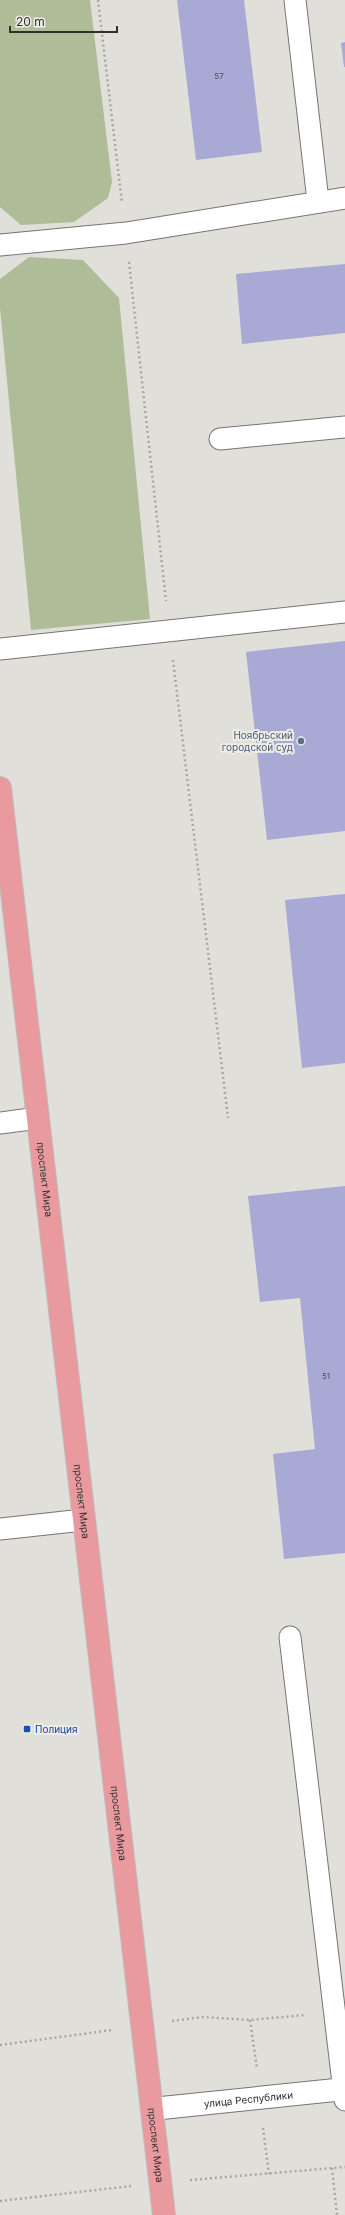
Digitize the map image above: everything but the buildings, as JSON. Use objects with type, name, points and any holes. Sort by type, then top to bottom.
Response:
[{"type":"main road","name":"проспект Мира","points":[[0,788],[164,2215]]},
{"type":"street","name":"улица Республики","points":[[152,2109],[345,2093]]},
{"type":"lane","points":[[295,0],[318,201]]},
{"type":"lane","points":[[0,245],[126,233],[318,201],[345,198]]},
{"type":"lane","points":[[220,440],[345,427]]},
{"type":"lane","points":[[0,649],[345,612]]},
{"type":"lane","points":[[0,1123],[38,1118]]},
{"type":"lane","points":[[0,1530],[83,1520]]},
{"type":"lane","points":[[290,1637],[345,2093]]},
{"type":"path","points":[[98,0],[126,233],[170,630],[228,1118]]},
{"type":"path","points":[[250,2020],[336,2012]]},
{"type":"path","points":[[0,2045],[67,2036]]},
{"type":"path","points":[[268,2174],[345,2167]]},
{"type":"path","points":[[332,2168],[337,2215]]},
{"type":"path","points":[[0,2202],[111,2188]]},
{"type":"green space","points":[[0,0],[90,0],[112,182],[108,198],[74,222],[21,225],[0,207]]},
{"type":"green space","points":[[29,257],[83,260],[119,298],[150,619],[31,630],[0,308],[0,279]]},
{"type":"place","name":"Ноябрьский городской суд","points":[[301,741]]},
{"type":"place","name":"Полиция","points":[[27,1729]]}]
